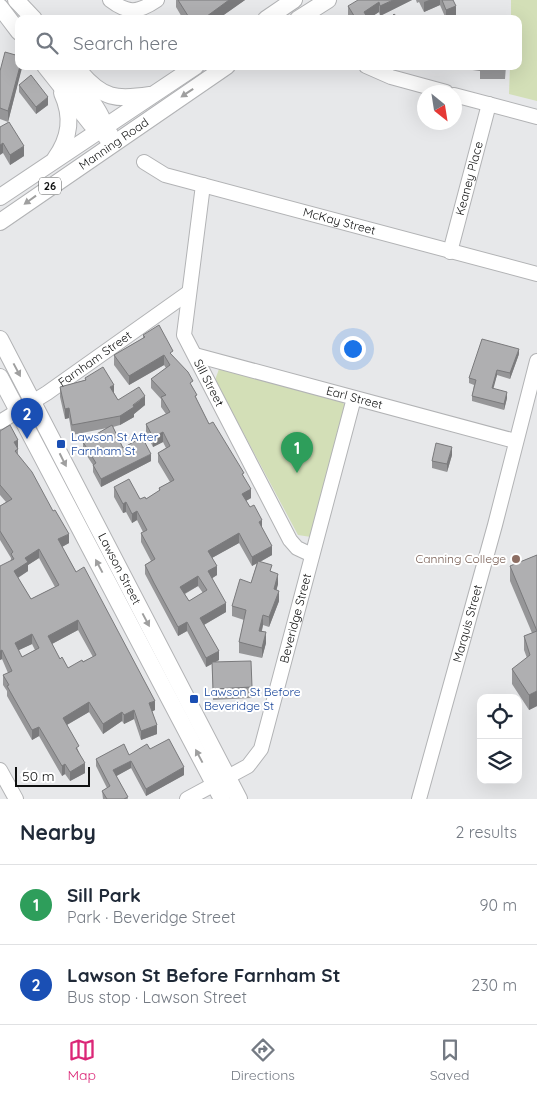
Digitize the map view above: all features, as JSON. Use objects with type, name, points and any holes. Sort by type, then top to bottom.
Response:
[{"type":"main road","points":[[10,0],[22,15]]},
{"type":"main road","points":[[16,0],[30,15]]},
{"type":"main road","points":[[272,15],[294,0]]},
{"type":"main road","points":[[304,15],[328,0]]},
{"type":"main road","points":[[0,7],[15,27]]},
{"type":"main road","points":[[78,70],[94,88],[103,94],[129,98],[156,94]]},
{"type":"main road","name":"Manning Road","points":[[0,198],[52,163],[105,131],[190,70]]},
{"type":"main road","name":"Manning Road","points":[[1,222],[99,152],[221,70]]},
{"type":"main road","points":[[60,74],[91,124],[105,131],[127,134]]},
{"type":"main road","points":[[52,163],[64,146],[69,128],[69,113],[60,74]]},
{"type":"main road","points":[[99,152],[104,144],[105,131]]},
{"type":"main road","name":"Lawson Street","points":[[0,339],[33,401],[221,787]]},
{"type":"main road","name":"Lawson Street","points":[[0,376],[221,787],[239,799]]},
{"type":"street","points":[[110,0],[123,9],[134,11],[144,8],[157,0]]},
{"type":"street","points":[[375,70],[391,77],[420,85]]},
{"type":"street","points":[[462,97],[537,117]]},
{"type":"street","name":"Keaney Place","points":[[450,252],[489,104]]},
{"type":"street","name":"McKay Street","points":[[144,162],[166,175],[203,186],[537,274]]},
{"type":"street","name":"Sill Street","points":[[203,186],[184,335],[290,540],[297,548],[312,555]]},
{"type":"street","name":"Farnham Street","points":[[0,422],[188,293]]},
{"type":"street","name":"Earl Street","points":[[195,355],[515,441]]},
{"type":"street","name":"Marquis Street","points":[[419,799],[495,525],[537,361]]},
{"type":"street","name":"Beveridge Street","points":[[187,799],[221,787],[248,766],[260,749],[354,398]]},
{"type":"street","points":[[0,770],[16,799]]},
{"type":"green space","points":[[511,0],[537,0],[537,101],[509,94],[510,70],[522,70],[522,15],[511,15]]},
{"type":"green space","points":[[219,369],[337,398],[344,404],[346,412],[311,537],[298,535],[215,380]]},
{"type":"building","points":[[178,0],[229,0],[208,15],[187,15]]},
{"type":"building","points":[[358,0],[393,0],[380,6],[379,2],[364,12],[366,15],[354,15],[348,6]]},
{"type":"building","points":[[442,0],[453,0],[456,6],[446,10]]},
{"type":"building","points":[[5,52],[15,55],[15,70],[19,70],[8,111],[0,108],[0,71]]},
{"type":"building","points":[[31,75],[48,97],[36,107],[19,85]]},
{"type":"building","points":[[9,122],[24,146],[10,155],[3,143],[0,145],[0,127]]},
{"type":"building","points":[[159,325],[173,351],[170,353],[188,372],[193,381],[190,383],[197,395],[195,396],[209,424],[213,422],[244,473],[242,474],[251,489],[242,494],[250,507],[254,505],[262,520],[259,522],[272,546],[252,557],[239,533],[208,551],[217,566],[208,571],[226,603],[200,618],[219,651],[206,658],[187,622],[178,627],[154,583],[145,565],[155,559],[141,533],[147,530],[137,511],[132,514],[126,502],[123,504],[114,487],[129,479],[140,499],[145,497],[146,499],[160,490],[159,488],[174,480],[158,453],[170,446],[163,432],[153,437],[146,424],[170,412],[161,397],[166,395],[151,379],[170,365],[164,355],[129,376],[114,355],[145,337],[143,335]],"holes":[[[198,576],[207,590],[189,601],[180,587]]]},
{"type":"building","points":[[482,339],[519,349],[510,373],[497,370],[492,388],[507,392],[504,404],[472,396],[476,380],[469,378]]},
{"type":"building","points":[[103,367],[114,385],[110,387],[118,400],[139,387],[145,396],[133,405],[134,407],[120,416],[72,425],[69,408],[65,409],[60,387],[86,380],[85,378]]},
{"type":"building","points":[[10,425],[18,440],[14,442],[18,449],[15,451],[32,472],[53,511],[55,510],[69,534],[58,539],[76,572],[84,567],[155,701],[149,703],[157,725],[141,731],[134,710],[124,715],[122,712],[103,724],[89,702],[63,718],[79,746],[76,748],[85,763],[70,772],[65,764],[62,766],[39,727],[32,730],[7,686],[9,685],[3,675],[12,671],[2,650],[0,651],[0,566],[14,559],[11,554],[13,552],[0,531],[0,506],[12,499],[0,485],[0,431]],"holes":[[[39,549],[59,585],[31,599],[14,571],[28,562],[25,558]],[[78,620],[96,655],[68,668],[62,657],[60,659],[48,636]],[[32,634],[39,648],[22,657],[15,643]]]},
{"type":"building","points":[[112,425],[123,448],[142,437],[151,454],[101,479],[93,465],[96,463],[83,442]]},
{"type":"building","points":[[436,443],[452,447],[447,464],[432,461]]},
{"type":"building","points":[[537,555],[537,631],[510,566]]},
{"type":"building","points":[[258,561],[272,565],[270,571],[278,574],[274,589],[279,591],[269,617],[263,615],[259,631],[266,632],[262,648],[239,642],[246,610],[232,606],[240,579],[251,583]]},
{"type":"building","points":[[537,631],[537,691],[529,695],[512,669],[530,655],[524,636]]},
{"type":"building","points":[[251,661],[252,687],[213,689],[212,662]]},
{"type":"building","points":[[169,739],[184,767],[146,789],[131,761],[113,770],[128,797],[124,799],[107,799],[102,791],[110,786],[96,759],[124,744],[129,755],[147,744],[150,749]]},
{"type":"place","name":"Lawson St Before Farnham St","points":[[27,439]]},
{"type":"place","name":"Lawson St After Farnham St","points":[[61,444]]},
{"type":"place","name":"Sill Park","points":[[297,473]]},
{"type":"place","name":"Canning College","points":[[516,559]]},
{"type":"place","name":"Lawson St Before Beveridge St","points":[[194,699]]}]
